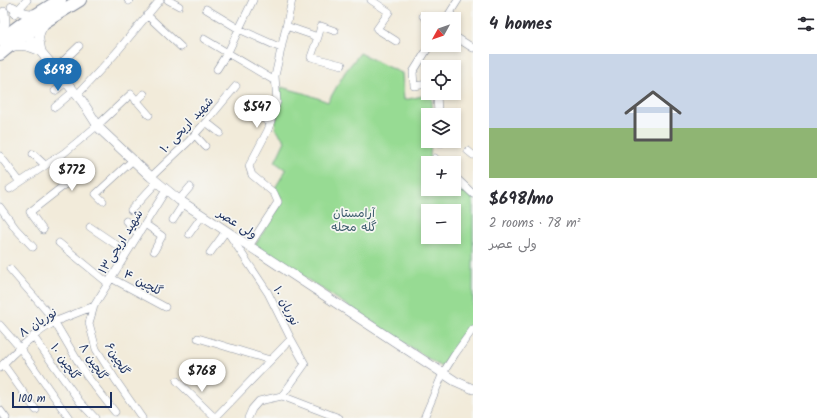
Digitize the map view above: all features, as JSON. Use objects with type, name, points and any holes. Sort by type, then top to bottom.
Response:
[{"type":"highway","points":[[43,17],[60,0]]},
{"type":"highway","points":[[2,45],[22,29],[43,17],[80,0]]},
{"type":"main road","points":[[10,9],[43,17],[38,36],[41,51],[25,45],[2,45],[5,23],[10,9]]},
{"type":"main road","name":"ولی عصر","points":[[10,9],[22,29],[75,93],[100,129],[166,190],[202,216],[443,373],[473,389]]},
{"type":"street","points":[[10,9],[27,0]]},
{"type":"street","points":[[55,107],[75,93],[115,54],[160,0]]},
{"type":"street","points":[[168,0],[179,6]]},
{"type":"street","points":[[216,69],[227,53],[253,0]]},
{"type":"street","points":[[249,246],[278,202],[274,193],[252,175],[248,166],[268,130],[276,102],[275,76],[292,0]]},
{"type":"street","points":[[371,0],[389,12],[377,29],[396,41]]},
{"type":"street","points":[[450,12],[458,0]]},
{"type":"street","points":[[206,9],[239,30],[281,48]]},
{"type":"street","points":[[147,15],[181,47]]},
{"type":"street","points":[[286,26],[318,37]]},
{"type":"street","points":[[335,31],[321,26],[311,57],[342,65]]},
{"type":"street","points":[[204,39],[275,80]]},
{"type":"street","points":[[461,40],[473,48]]},
{"type":"street","points":[[55,69],[79,46]]},
{"type":"street","points":[[421,60],[414,72],[414,86],[421,85]]},
{"type":"street","points":[[55,91],[66,82]]},
{"type":"street","name":"شهید اریحی ۱۰","points":[[131,210],[154,180],[195,135],[236,86]]},
{"type":"street","points":[[10,189],[64,152],[98,125],[131,94],[149,115]]},
{"type":"street","points":[[136,101],[144,94]]},
{"type":"street","points":[[247,107],[270,123]]},
{"type":"street","points":[[206,122],[220,132]]},
{"type":"street","points":[[195,135],[204,146]]},
{"type":"street","points":[[33,154],[45,165]]},
{"type":"street","points":[[0,156],[20,182]]},
{"type":"street","points":[[43,230],[30,212],[71,180],[55,158]]},
{"type":"street","points":[[103,201],[96,194],[133,160]]},
{"type":"street","points":[[461,183],[473,194]]},
{"type":"street","points":[[173,220],[190,186]]},
{"type":"street","name":"شهید اریحی۱۳","points":[[94,306],[166,190]]},
{"type":"street","points":[[0,207],[16,229],[33,247]]},
{"type":"street","points":[[189,234],[202,216]]},
{"type":"street","points":[[126,221],[138,234]]},
{"type":"street","points":[[145,224],[162,236],[154,251]]},
{"type":"street","points":[[90,227],[127,252]]},
{"type":"street","points":[[210,253],[227,231]]},
{"type":"street","name":"نوریان ۱۰","points":[[215,418],[291,339],[268,293],[227,231]]},
{"type":"street","name":"گلچین ۴","points":[[59,243],[110,281],[165,307]]},
{"type":"street","name":"گلچین ۸","points":[[10,269],[56,322],[86,375],[115,412]]},
{"type":"street","name":"نوریان ۸","points":[[2,366],[34,336],[56,322],[94,306]]},
{"type":"street","name":"گلچین۶","points":[[94,306],[89,323],[96,349],[142,418]]},
{"type":"street","points":[[0,325],[20,348],[69,418]]},
{"type":"street","points":[[424,418],[443,373],[473,329]]},
{"type":"street","name":"گلچین ۱۰","points":[[34,336],[80,402],[95,418]]},
{"type":"street","points":[[198,338],[270,360]]},
{"type":"street","points":[[282,396],[305,364],[291,339]]},
{"type":"street","points":[[2,366],[36,410]]},
{"type":"street","points":[[177,381],[215,418]]},
{"type":"street","points":[[248,418],[252,409],[259,401],[282,396],[339,418]]},
{"type":"street","points":[[0,410],[6,418]]},
{"type":"street","points":[[316,418],[321,411]]},
{"type":"green space","name":"آرامستان گله محله","points":[[360,53],[402,73],[404,100],[421,96],[421,100],[432,100],[432,108],[421,108],[421,148],[431,148],[430,156],[421,156],[421,196],[461,196],[461,184],[473,195],[473,323],[441,367],[255,245],[283,201],[275,188],[286,170],[275,162],[285,141],[275,128],[281,87],[307,94],[328,102],[345,72]]}]
